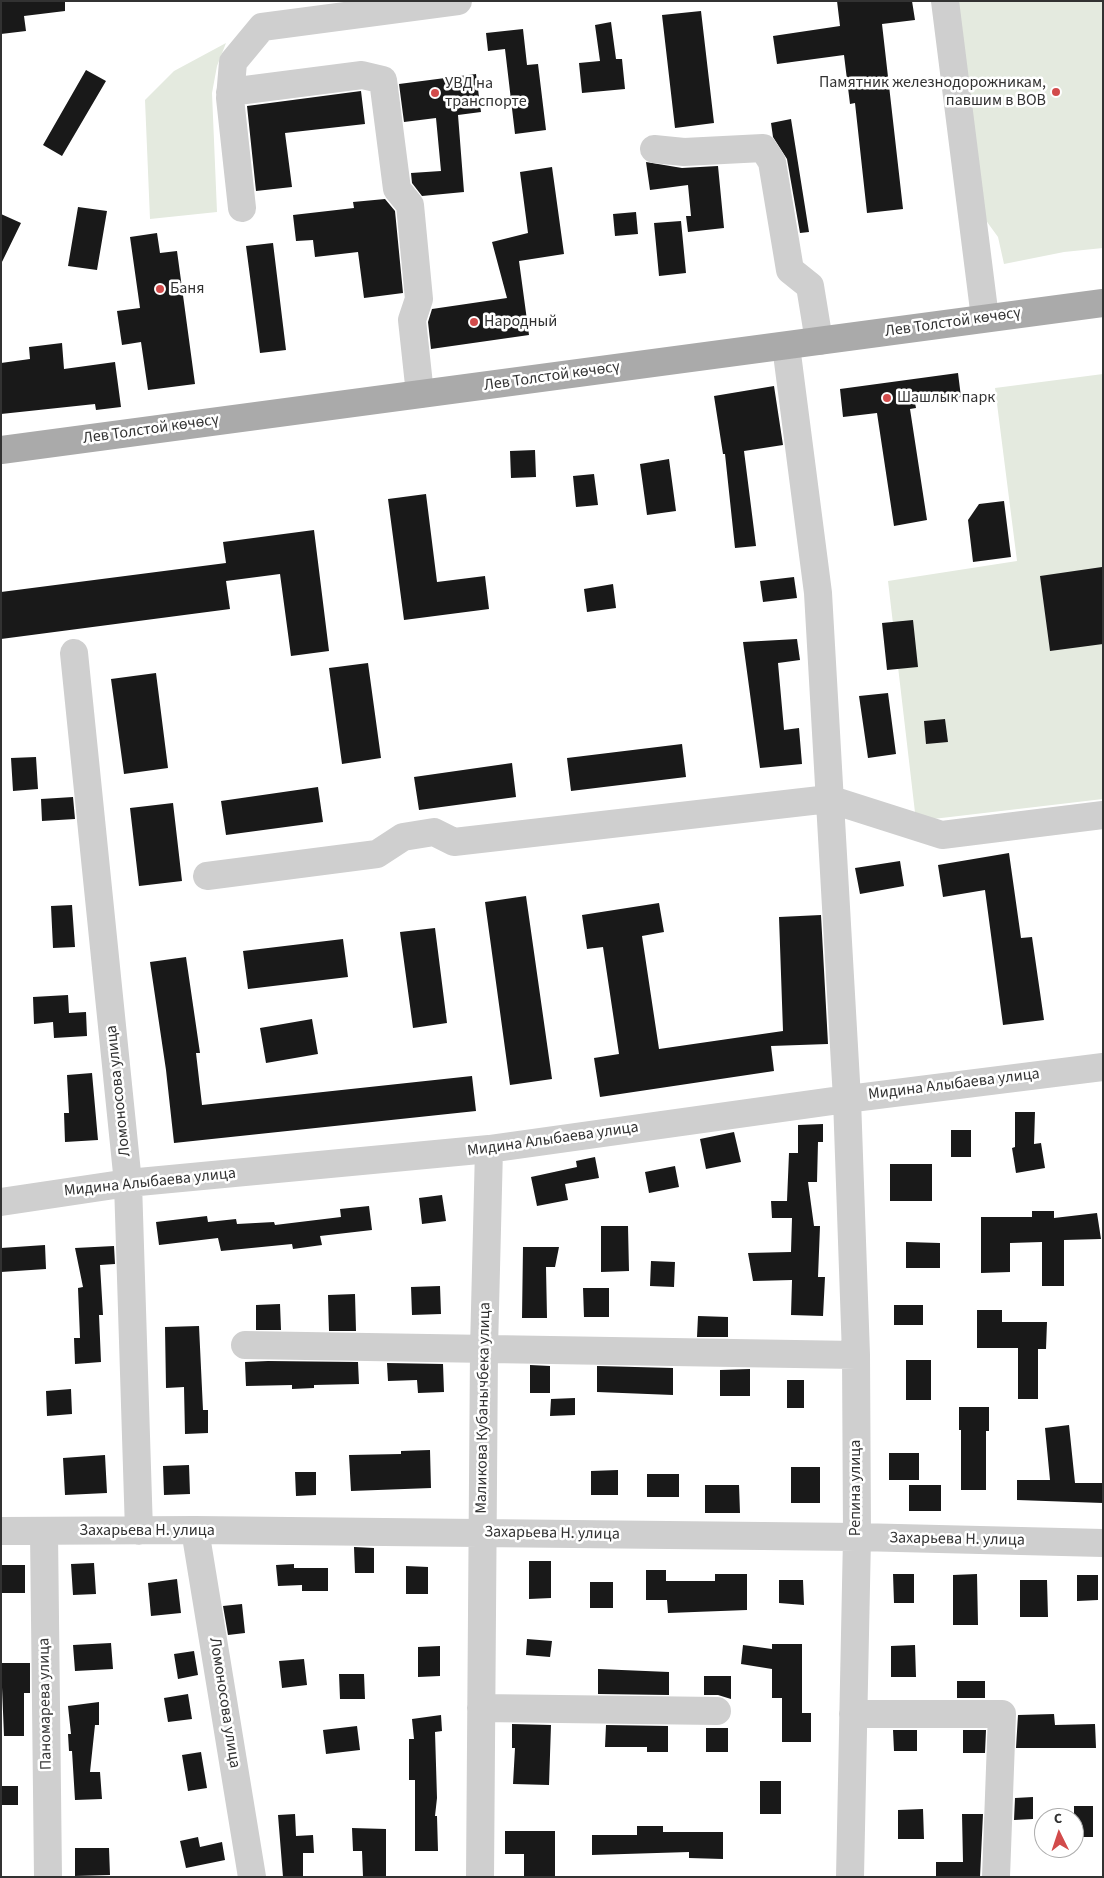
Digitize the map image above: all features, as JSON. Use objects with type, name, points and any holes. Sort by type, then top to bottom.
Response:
[{"type":"main road","name":"Лев Толстой көчөсү","points":[[1,450],[1103,303]]},
{"type":"street","points":[[242,208],[230,92],[232,62],[262,27],[458,1]]},
{"type":"street","points":[[945,1],[985,318]]},
{"type":"street","points":[[230,92],[362,75],[383,80],[397,189],[410,205],[419,299],[412,320],[420,394]]},
{"type":"street","points":[[654,149],[684,152],[763,148],[772,162],[790,270],[810,286],[819,341]]},
{"type":"street","name":"Репина улица","points":[[786,346],[818,593],[847,1099],[856,1355],[856,1537],[850,1877]]},
{"type":"street","name":"Ломоносова улица","points":[[74,654],[128,1183],[139,1531]]},
{"type":"street","points":[[207,876],[377,854],[403,837],[434,832],[454,842],[829,799],[942,835],[1103,815]]},
{"type":"street","name":"Мидина Алыбаева улица","points":[[1,1202],[128,1183],[489,1149],[847,1099],[1103,1066]]},
{"type":"street","name":"Маликова Кубанычбека улица","points":[[480,1877],[484,1349],[489,1149]]},
{"type":"street","points":[[246,1345],[856,1355]]},
{"type":"street","name":"Ломоносова улица","points":[[195,1530],[252,1877]]},
{"type":"street","name":"Захарьева Н. улица","points":[[1,1531],[195,1530],[856,1537],[1103,1544]]},
{"type":"street","name":"Паномарева улица","points":[[44,1532],[48,1877]]},
{"type":"street","points":[[481,1708],[717,1710]]},
{"type":"street","points":[[853,1714],[1002,1714],[996,1877]]},
{"type":"shaded area","points":[[953,1],[1103,1],[1103,248],[1064,252],[1004,264],[998,237],[982,215]]},
{"type":"shaded area","points":[[226,43],[217,66],[212,93],[217,212],[150,219],[145,100],[174,71]]},
{"type":"shaded area","points":[[1103,374],[1103,799],[916,821],[888,581],[1017,561],[995,388]]},
{"type":"building","points":[[1,1],[65,1],[65,11],[24,16],[26,31],[1,34]]},
{"type":"building","points":[[837,1],[912,1],[915,20],[882,24],[903,209],[867,213],[855,103],[850,104],[844,55],[777,64],[773,36],[840,26]]},
{"type":"building","points":[[701,11],[714,123],[675,128],[662,15]]},
{"type":"building","points":[[611,22],[616,59],[622,59],[625,89],[582,93],[579,63],[600,61],[595,25]]},
{"type":"building","points":[[523,29],[527,65],[538,64],[546,130],[515,134],[505,49],[488,51],[486,33]]},
{"type":"building","points":[[86,70],[106,81],[62,156],[43,145]]},
{"type":"building","points":[[476,74],[481,112],[458,115],[464,192],[422,196],[412,183],[411,173],[441,171],[436,118],[404,122],[399,84]]},
{"type":"building","points":[[361,91],[365,124],[285,133],[292,187],[256,191],[247,106]]},
{"type":"building","points":[[791,119],[809,232],[800,233],[787,159],[773,137],[771,123]]},
{"type":"building","points":[[646,162],[682,168],[718,166],[724,228],[688,232],[686,216],[691,216],[688,185],[650,190]]},
{"type":"building","points":[[552,167],[564,254],[519,261],[529,335],[431,349],[428,322],[432,309],[507,298],[492,242],[528,233],[520,172]]},
{"type":"building","points":[[385,199],[395,211],[403,293],[364,298],[358,252],[315,257],[313,240],[296,241],[293,215],[354,208],[353,202]]},
{"type":"building","points":[[78,207],[107,211],[97,270],[68,266]]},
{"type":"building","points":[[636,212],[638,234],[615,236],[613,214]]},
{"type":"building","points":[[1,214],[21,223],[1,264]]},
{"type":"building","points":[[681,221],[686,273],[659,276],[654,223]]},
{"type":"building","points":[[157,233],[160,253],[177,251],[195,384],[148,390],[141,342],[122,345],[117,311],[140,308],[130,237]]},
{"type":"building","points":[[273,243],[286,350],[260,353],[246,246]]},
{"type":"building","points":[[62,343],[64,369],[115,362],[121,407],[96,410],[95,404],[1,414],[1,363],[30,359],[29,347]]},
{"type":"building","points":[[958,373],[961,397],[915,403],[916,408],[910,409],[927,520],[894,526],[877,413],[843,417],[840,389]]},
{"type":"building","points":[[774,386],[783,445],[744,451],[756,546],[735,548],[725,454],[723,454],[714,396]]},
{"type":"building","points":[[535,450],[536,477],[511,478],[510,451]]},
{"type":"building","points":[[669,459],[676,511],[647,515],[640,464]]},
{"type":"building","points":[[594,474],[598,505],[576,507],[573,476]]},
{"type":"building","points":[[426,494],[437,582],[485,576],[489,609],[404,620],[388,499]]},
{"type":"building","points":[[1004,501],[1011,557],[973,562],[968,520],[979,504]]},
{"type":"building","points":[[314,530],[329,651],[291,656],[280,574],[226,581],[230,609],[1,639],[1,592],[226,563],[223,542]]},
{"type":"building","points":[[1102,567],[1103,644],[1050,651],[1040,576]]},
{"type":"building","points":[[794,577],[797,598],[763,602],[760,581]]},
{"type":"building","points":[[613,584],[616,608],[587,612],[584,589]]},
{"type":"building","points":[[913,620],[918,667],[887,670],[882,623]]},
{"type":"building","points":[[797,639],[800,660],[778,663],[784,730],[799,728],[802,764],[760,768],[743,642]]},
{"type":"building","points":[[368,663],[381,758],[342,764],[329,668]]},
{"type":"building","points":[[156,673],[168,768],[124,774],[111,679]]},
{"type":"building","points":[[888,693],[896,754],[868,758],[859,696]]},
{"type":"building","points":[[945,719],[948,742],[926,744],[924,721]]},
{"type":"building","points":[[682,744],[686,777],[571,791],[567,758]]},
{"type":"building","points":[[36,757],[38,789],[13,791],[11,758]]},
{"type":"building","points":[[512,763],[516,797],[419,810],[414,777]]},
{"type":"building","points":[[318,787],[323,822],[226,835],[221,801]]},
{"type":"building","points":[[73,797],[75,819],[42,821],[41,799]]},
{"type":"building","points":[[173,803],[182,881],[139,886],[130,808]]},
{"type":"building","points":[[1009,853],[1021,938],[1032,937],[1044,1020],[1003,1025],[985,890],[943,897],[938,865]]},
{"type":"building","points":[[900,861],[904,886],[860,894],[855,868]]},
{"type":"building","points":[[526,896],[552,1079],[510,1085],[485,902]]},
{"type":"building","points":[[659,903],[664,932],[642,936],[659,1049],[783,1031],[779,917],[821,915],[828,1044],[771,1046],[774,1071],[600,1097],[594,1058],[619,1054],[603,947],[587,949],[582,915]]},
{"type":"building","points":[[72,905],[75,947],[53,948],[51,906]]},
{"type":"building","points":[[435,928],[447,1023],[413,1028],[400,932]]},
{"type":"building","points":[[343,939],[348,977],[248,989],[243,951]]},
{"type":"building","points":[[186,957],[200,1053],[196,1053],[202,1105],[472,1076],[476,1111],[174,1143],[166,1070],[150,962]]},
{"type":"building","points":[[68,995],[69,1013],[86,1012],[87,1036],[54,1038],[53,1022],[34,1024],[33,997]]},
{"type":"building","points":[[312,1019],[318,1054],[266,1063],[260,1028]]},
{"type":"building","points":[[92,1073],[98,1140],[65,1142],[64,1113],[69,1113],[67,1075]]},
{"type":"building","points":[[1015,1112],[1035,1112],[1034,1144],[1041,1143],[1045,1168],[1016,1173],[1012,1148],[1015,1147]]},
{"type":"building","points":[[823,1124],[823,1142],[818,1142],[817,1182],[808,1182],[814,1226],[820,1226],[818,1277],[825,1277],[823,1316],[791,1315],[792,1280],[753,1281],[748,1253],[791,1252],[792,1218],[772,1218],[771,1201],[787,1201],[789,1153],[798,1153],[798,1125]]},
{"type":"building","points":[[951,1130],[971,1130],[971,1157],[951,1157]]},
{"type":"building","points":[[734,1132],[741,1162],[706,1169],[700,1139]]},
{"type":"building","points":[[595,1157],[599,1178],[565,1184],[568,1200],[537,1206],[531,1177],[577,1167],[576,1161]]},
{"type":"building","points":[[890,1164],[932,1164],[932,1201],[890,1201]]},
{"type":"building","points":[[675,1166],[679,1187],[649,1193],[645,1172]]},
{"type":"building","points":[[442,1195],[446,1221],[422,1224],[419,1198]]},
{"type":"building","points":[[369,1206],[372,1230],[320,1236],[322,1245],[293,1249],[292,1244],[221,1251],[218,1238],[159,1245],[156,1222],[207,1216],[208,1222],[236,1219],[237,1224],[274,1222],[275,1225],[341,1217],[340,1209]]},
{"type":"building","points":[[1032,1211],[1054,1211],[1054,1218],[1097,1213],[1101,1239],[1064,1240],[1064,1286],[1042,1286],[1042,1242],[1010,1243],[1010,1272],[981,1273],[981,1217],[1032,1217]]},
{"type":"building","points":[[601,1226],[628,1226],[629,1271],[601,1272]]},
{"type":"building","points":[[906,1242],[940,1243],[940,1268],[906,1268]]},
{"type":"building","points":[[45,1245],[46,1269],[1,1272],[1,1248]]},
{"type":"building","points":[[114,1246],[115,1264],[100,1265],[103,1315],[99,1315],[101,1362],[75,1364],[74,1338],[80,1338],[78,1288],[83,1287],[75,1248]]},
{"type":"building","points":[[523,1247],[559,1247],[555,1267],[546,1267],[547,1318],[522,1318]]},
{"type":"building","points":[[651,1261],[675,1262],[674,1287],[650,1286]]},
{"type":"building","points":[[440,1286],[441,1314],[412,1315],[411,1287]]},
{"type":"building","points":[[583,1288],[609,1288],[609,1317],[584,1317]]},
{"type":"building","points":[[355,1294],[356,1331],[329,1331],[328,1295]]},
{"type":"building","points":[[280,1304],[281,1330],[256,1330],[256,1305]]},
{"type":"building","points":[[894,1305],[923,1305],[923,1325],[894,1325]]},
{"type":"building","points":[[977,1310],[1002,1310],[1002,1322],[1047,1322],[1046,1349],[1038,1349],[1038,1399],[1018,1399],[1018,1348],[977,1348]]},
{"type":"building","points":[[698,1316],[728,1317],[728,1337],[697,1337]]},
{"type":"building","points":[[199,1326],[203,1410],[208,1410],[208,1433],[185,1434],[184,1387],[166,1388],[165,1327]]},
{"type":"building","points":[[906,1360],[931,1360],[931,1400],[906,1400]]},
{"type":"building","points":[[245,1362],[358,1362],[359,1384],[314,1385],[314,1388],[292,1389],[292,1385],[246,1386]]},
{"type":"building","points":[[387,1363],[443,1364],[444,1392],[418,1393],[417,1380],[388,1381]]},
{"type":"building","points":[[530,1365],[550,1366],[550,1393],[530,1393]]},
{"type":"building","points":[[597,1366],[673,1368],[673,1395],[597,1392]]},
{"type":"building","points":[[750,1369],[750,1396],[720,1396],[720,1370]]},
{"type":"building","points":[[787,1380],[804,1380],[804,1408],[787,1408]]},
{"type":"building","points":[[71,1389],[72,1414],[47,1416],[46,1391]]},
{"type":"building","points":[[575,1398],[575,1415],[550,1416],[551,1399]]},
{"type":"building","points":[[959,1407],[989,1407],[989,1431],[986,1431],[986,1490],[961,1490]]},
{"type":"building","points":[[1069,1425],[1075,1483],[1103,1483],[1103,1503],[1017,1500],[1017,1480],[1050,1480],[1045,1428]]},
{"type":"building","points":[[430,1450],[431,1488],[351,1491],[349,1455],[401,1454],[401,1451]]},
{"type":"building","points":[[889,1453],[919,1453],[919,1480],[889,1480]]},
{"type":"building","points":[[105,1455],[107,1493],[65,1495],[63,1458]]},
{"type":"building","points":[[189,1465],[190,1494],[164,1495],[163,1466]]},
{"type":"building","points":[[791,1467],[820,1467],[820,1503],[791,1503]]},
{"type":"building","points":[[618,1470],[618,1495],[591,1495],[591,1471]]},
{"type":"building","points":[[295,1472],[316,1472],[316,1495],[296,1496]]},
{"type":"building","points":[[647,1474],[679,1474],[679,1497],[647,1497]]},
{"type":"building","points":[[705,1485],[739,1485],[740,1513],[705,1513]]},
{"type":"building","points":[[909,1485],[941,1485],[941,1511],[909,1511]]},
{"type":"building","points":[[354,1547],[374,1548],[374,1573],[355,1573]]},
{"type":"building","points":[[529,1561],[551,1561],[551,1598],[529,1599]]},
{"type":"building","points":[[94,1563],[96,1594],[73,1595],[71,1564]]},
{"type":"building","points":[[294,1564],[294,1568],[328,1568],[328,1591],[302,1591],[302,1585],[278,1586],[276,1565]]},
{"type":"building","points":[[1,1565],[25,1565],[25,1593],[1,1593]]},
{"type":"building","points":[[406,1566],[428,1567],[428,1594],[406,1594]]},
{"type":"building","points":[[646,1570],[666,1570],[666,1581],[715,1581],[715,1574],[747,1574],[747,1610],[668,1613],[667,1600],[646,1600]]},
{"type":"building","points":[[893,1574],[914,1574],[914,1603],[894,1603]]},
{"type":"building","points":[[977,1574],[978,1625],[953,1625],[953,1575]]},
{"type":"building","points":[[1077,1575],[1098,1575],[1098,1600],[1077,1601]]},
{"type":"building","points":[[177,1579],[181,1613],[151,1616],[148,1583]]},
{"type":"building","points":[[779,1580],[803,1580],[804,1605],[779,1603]]},
{"type":"building","points":[[1020,1580],[1047,1580],[1048,1617],[1020,1617]]},
{"type":"building","points":[[590,1582],[613,1582],[613,1608],[590,1608]]},
{"type":"building","points":[[242,1604],[245,1633],[228,1635],[223,1606]]},
{"type":"building","points":[[527,1639],[552,1641],[550,1657],[526,1655]]},
{"type":"building","points":[[111,1643],[113,1669],[75,1671],[73,1645]]},
{"type":"building","points":[[772,1644],[802,1644],[802,1713],[811,1713],[811,1742],[782,1742],[782,1698],[772,1698],[772,1669],[741,1664],[743,1645],[772,1649]]},
{"type":"building","points":[[915,1645],[916,1677],[891,1677],[891,1646]]},
{"type":"building","points":[[440,1646],[440,1676],[418,1677],[418,1647]]},
{"type":"building","points":[[194,1651],[198,1675],[178,1679],[174,1654]]},
{"type":"building","points":[[304,1659],[307,1685],[282,1688],[279,1661]]},
{"type":"building","points":[[1,1663],[30,1663],[30,1693],[24,1693],[24,1736],[4,1736]]},
{"type":"building","points":[[598,1669],[669,1672],[669,1695],[598,1694]]},
{"type":"building","points":[[339,1674],[364,1674],[365,1699],[340,1699]]},
{"type":"building","points":[[704,1676],[731,1676],[731,1699],[718,1695],[704,1695]]},
{"type":"building","points":[[957,1681],[985,1681],[985,1698],[957,1698]]},
{"type":"building","points":[[188,1694],[192,1719],[168,1722],[164,1698]]},
{"type":"building","points":[[99,1702],[99,1725],[95,1725],[90,1772],[100,1772],[102,1799],[75,1800],[72,1751],[69,1751],[68,1734],[71,1734],[68,1706]]},
{"type":"building","points":[[1054,1714],[1055,1725],[1095,1724],[1096,1748],[1016,1748],[1018,1715]]},
{"type":"building","points":[[441,1715],[442,1731],[435,1732],[437,1798],[435,1816],[437,1816],[438,1851],[415,1851],[415,1780],[409,1780],[409,1739],[414,1739],[412,1719]]},
{"type":"building","points":[[512,1724],[551,1725],[549,1785],[513,1784],[515,1748],[512,1748]]},
{"type":"building","points":[[606,1725],[668,1726],[668,1752],[647,1752],[647,1747],[605,1747]]},
{"type":"building","points":[[357,1726],[360,1750],[326,1754],[323,1730]]},
{"type":"building","points":[[706,1728],[728,1728],[728,1752],[706,1752]]},
{"type":"building","points":[[893,1730],[917,1730],[917,1751],[894,1751]]},
{"type":"building","points":[[963,1730],[986,1730],[985,1753],[963,1753]]},
{"type":"building","points":[[201,1752],[207,1788],[188,1791],[182,1755]]},
{"type":"building","points":[[760,1781],[781,1781],[781,1814],[760,1814]]},
{"type":"building","points":[[1,1786],[18,1786],[18,1805],[1,1805]]},
{"type":"building","points":[[1033,1797],[1033,1819],[1014,1820],[1015,1798]]},
{"type":"building","points":[[1074,1806],[1093,1806],[1093,1837],[1084,1837],[1084,1808],[1074,1808]]},
{"type":"building","points":[[923,1809],[924,1839],[898,1839],[898,1810]]},
{"type":"building","points":[[295,1814],[296,1836],[313,1835],[314,1853],[303,1853],[303,1877],[283,1877],[278,1815]]},
{"type":"building","points":[[962,1814],[983,1814],[980,1877],[936,1877],[936,1862],[963,1862]]},
{"type":"building","points":[[637,1826],[663,1826],[663,1832],[723,1832],[723,1859],[689,1858],[689,1852],[592,1855],[592,1835],[637,1835]]},
{"type":"building","points":[[352,1828],[386,1829],[386,1877],[363,1877],[362,1851],[353,1851]]},
{"type":"building","points":[[505,1831],[555,1831],[555,1877],[524,1877],[524,1854],[505,1854]]},
{"type":"building","points":[[198,1837],[200,1847],[222,1842],[225,1860],[186,1868],[180,1841]]},
{"type":"building","points":[[75,1848],[109,1848],[110,1875],[75,1876]]},
{"type":"place","name":"Памятник железнодорожникам, павшим в ВОВ","points":[[1056,92]]},
{"type":"place","name":"УВД на транспорте","points":[[435,93]]},
{"type":"place","name":"Баня","points":[[160,289]]},
{"type":"place","name":"Народный","points":[[474,322]]},
{"type":"place","name":"Шашлык парк","points":[[887,398]]}]
